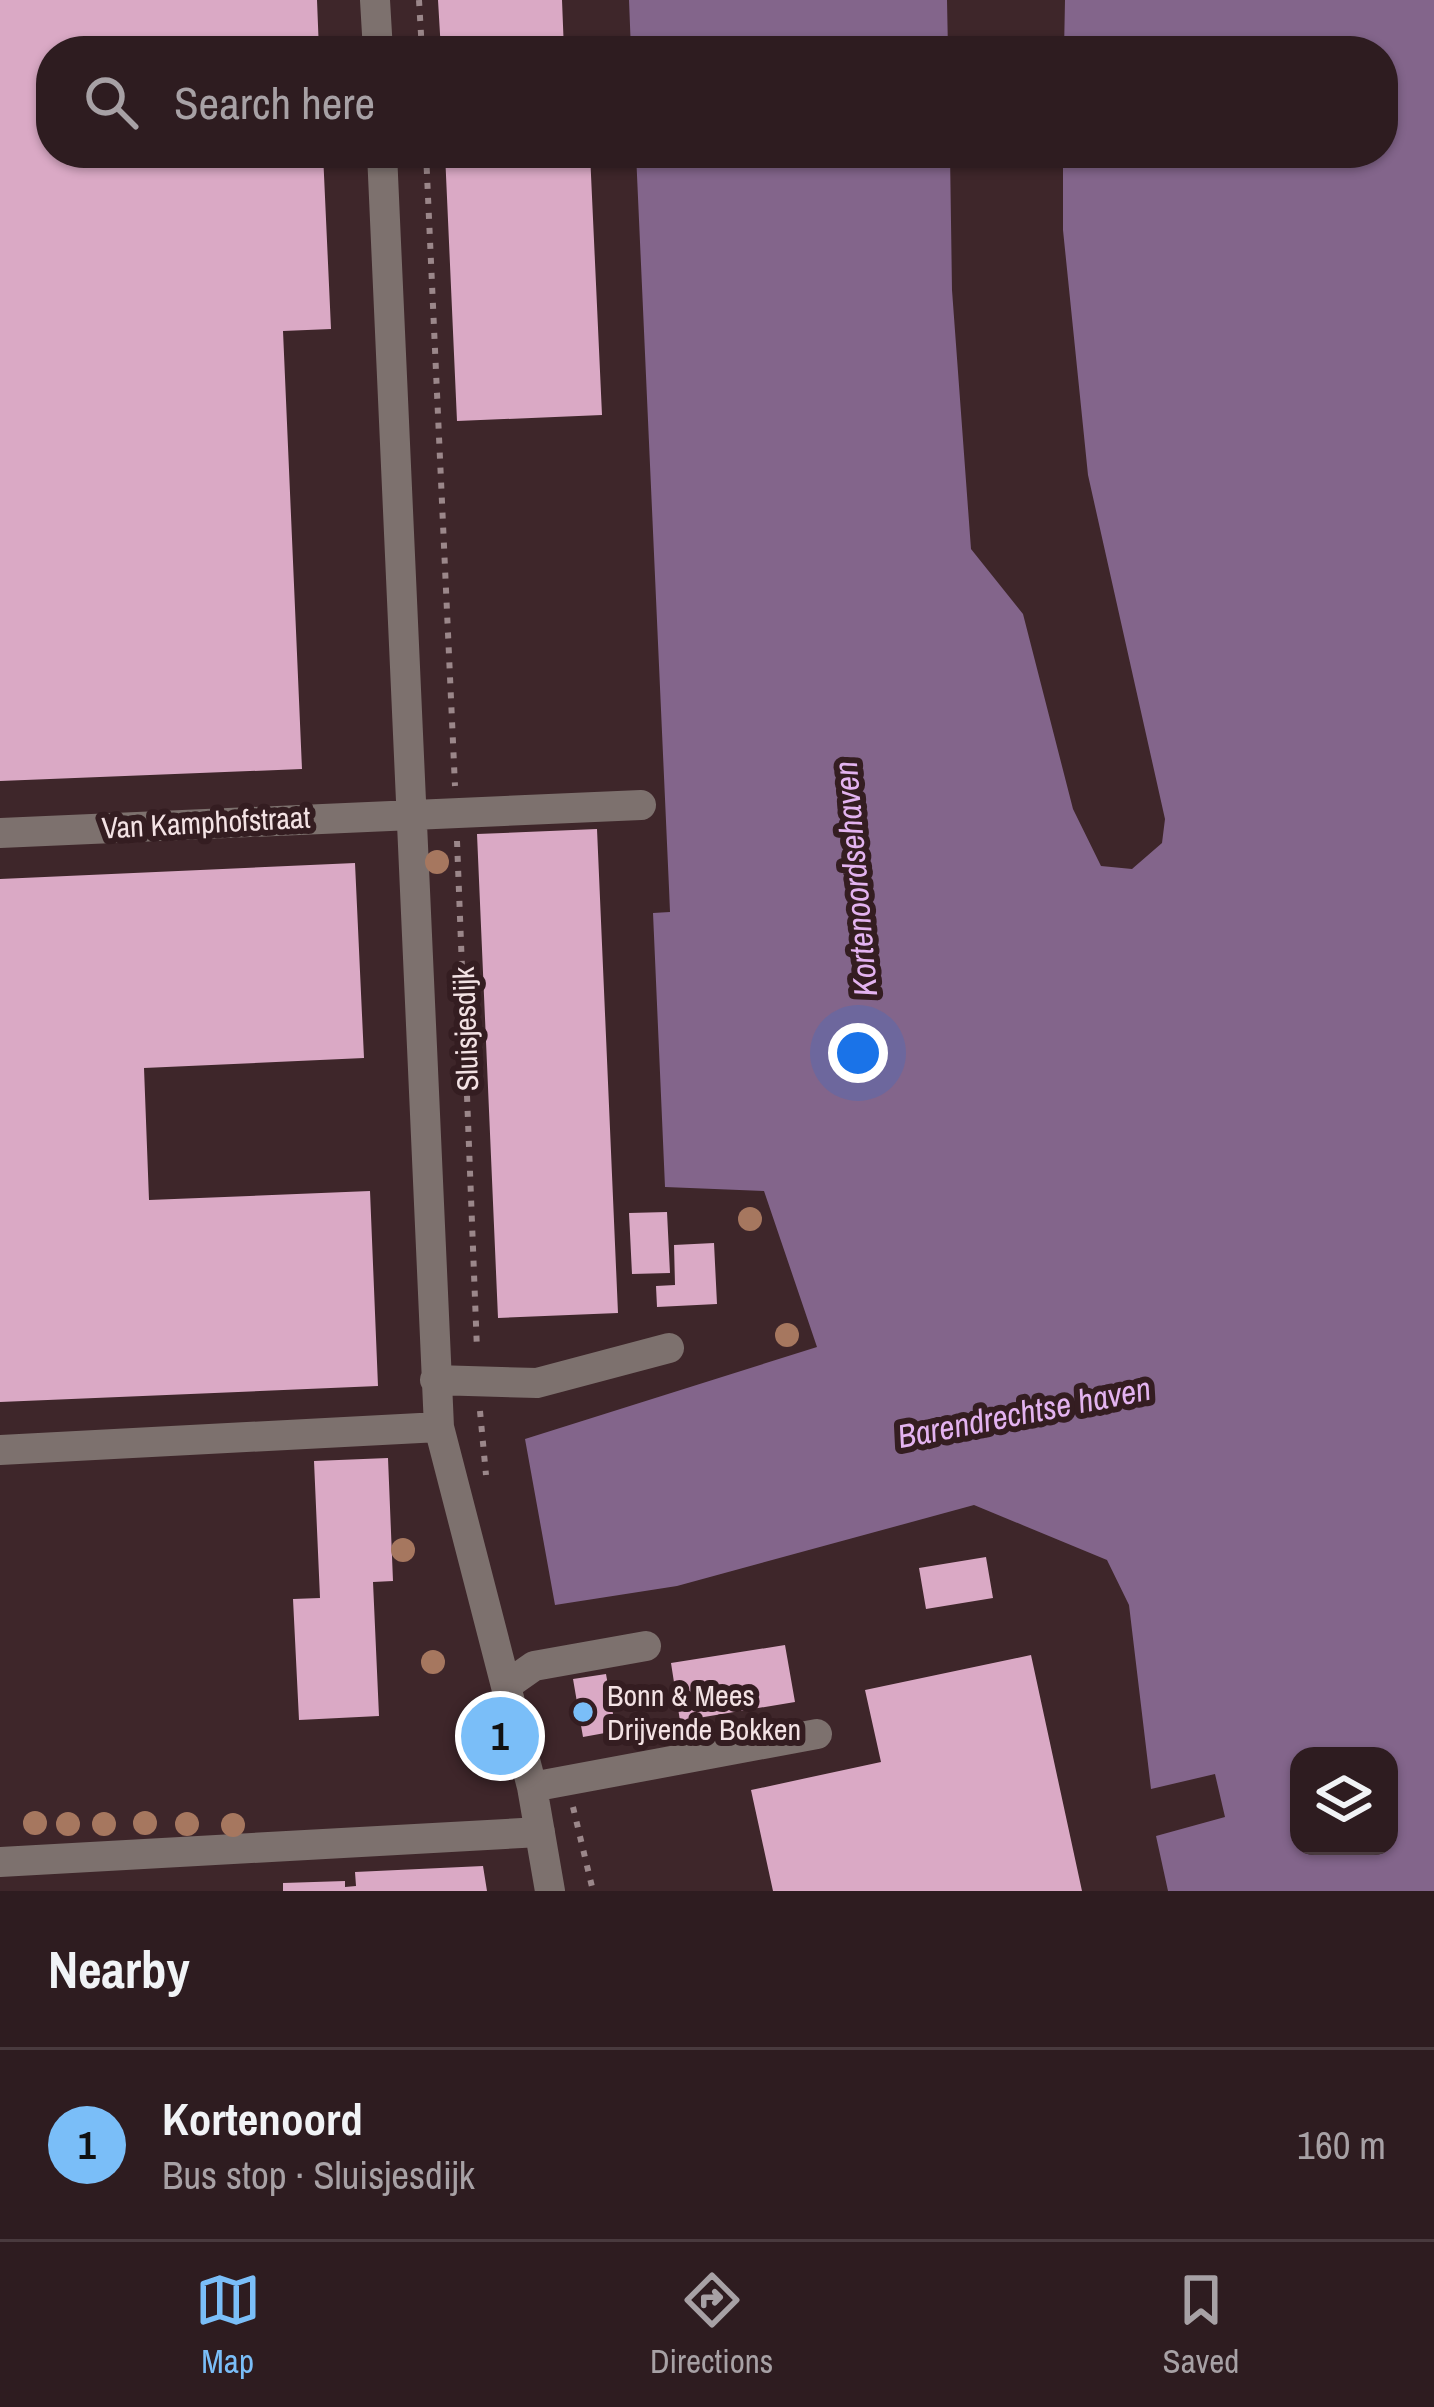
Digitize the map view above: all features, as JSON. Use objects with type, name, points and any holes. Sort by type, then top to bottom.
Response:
[{"type":"street","points":[[375,0],[377,36]]},
{"type":"street","name":"Sluisjesdijk","points":[[383,168],[439,1427],[532,1787],[550,1891]]},
{"type":"street","name":"Van Kamphofstraat","points":[[0,833],[411,811],[456,815],[640,805]]},
{"type":"street","points":[[435,1380],[537,1383],[669,1348]]},
{"type":"street","points":[[0,1450],[439,1427]]},
{"type":"street","points":[[507,1685],[534,1666],[646,1646]]},
{"type":"street","points":[[532,1787],[817,1734]]},
{"type":"street","points":[[0,1862],[540,1832]]},
{"type":"path","points":[[419,0],[421,36]]},
{"type":"path","name":"Sluisjesdijk","points":[[427,168],[478,1384],[487,1486]]},
{"type":"path","points":[[566,1780],[593,1891]]},
{"type":"water","points":[[629,0],[947,0],[948,36],[630,36]]},
{"type":"water","points":[[1065,0],[1434,0],[1434,1891],[1168,1891],[1156,1836],[1225,1817],[1215,1774],[1151,1789],[1129,1605],[1107,1560],[974,1505],[677,1586],[555,1605],[525,1439],[817,1347],[764,1191],[665,1187],[653,913],[670,912],[637,168],[950,168],[952,290],[971,549],[1023,614],[1073,809],[1101,866],[1132,869],[1162,843],[1165,819],[1088,475],[1063,230],[1063,168],[1398,168],[1398,36],[1064,36]]},
{"type":"building","points":[[0,0],[317,0],[318,36],[36,36],[36,168],[324,168],[331,329],[283,331],[302,769],[0,781]]},
{"type":"building","points":[[438,0],[562,0],[563,36],[440,36]]},
{"type":"building","points":[[446,168],[591,168],[602,415],[457,421]]},
{"type":"building","points":[[597,829],[618,1313],[498,1318],[477,834]]},
{"type":"building","points":[[355,863],[364,1058],[144,1068],[149,1200],[370,1191],[378,1386],[0,1402],[0,879]]},
{"type":"building","points":[[667,1212],[670,1273],[632,1274],[629,1213]]},
{"type":"building","points":[[714,1243],[717,1304],[657,1307],[656,1286],[675,1285],[674,1245]]},
{"type":"building","points":[[388,1458],[393,1581],[373,1582],[379,1716],[299,1720],[293,1599],[320,1598],[314,1461]]},
{"type":"building","points":[[986,1557],[993,1598],[926,1609],[919,1568]]},
{"type":"building","points":[[785,1645],[795,1702],[680,1721],[671,1663]]},
{"type":"building","points":[[1031,1655],[1082,1891],[773,1891],[751,1790],[881,1762],[865,1690]]},
{"type":"building","points":[[606,1674],[616,1731],[583,1737],[573,1679]]},
{"type":"building","points":[[483,1866],[487,1891],[283,1891],[283,1883],[345,1881],[345,1887],[356,1886],[355,1872]]},
{"type":"place","name":"Bonn & Mees Drijvende Bokken","points":[[583,1712]]},
{"type":"place","name":"Kortenoord","points":[[500,1736]]},
{"type":"water label","name":"Kortenoordsehaven","points":[[855,879]]},
{"type":"water label","name":"Barendrechtse haven","points":[[1024,1412]]}]
